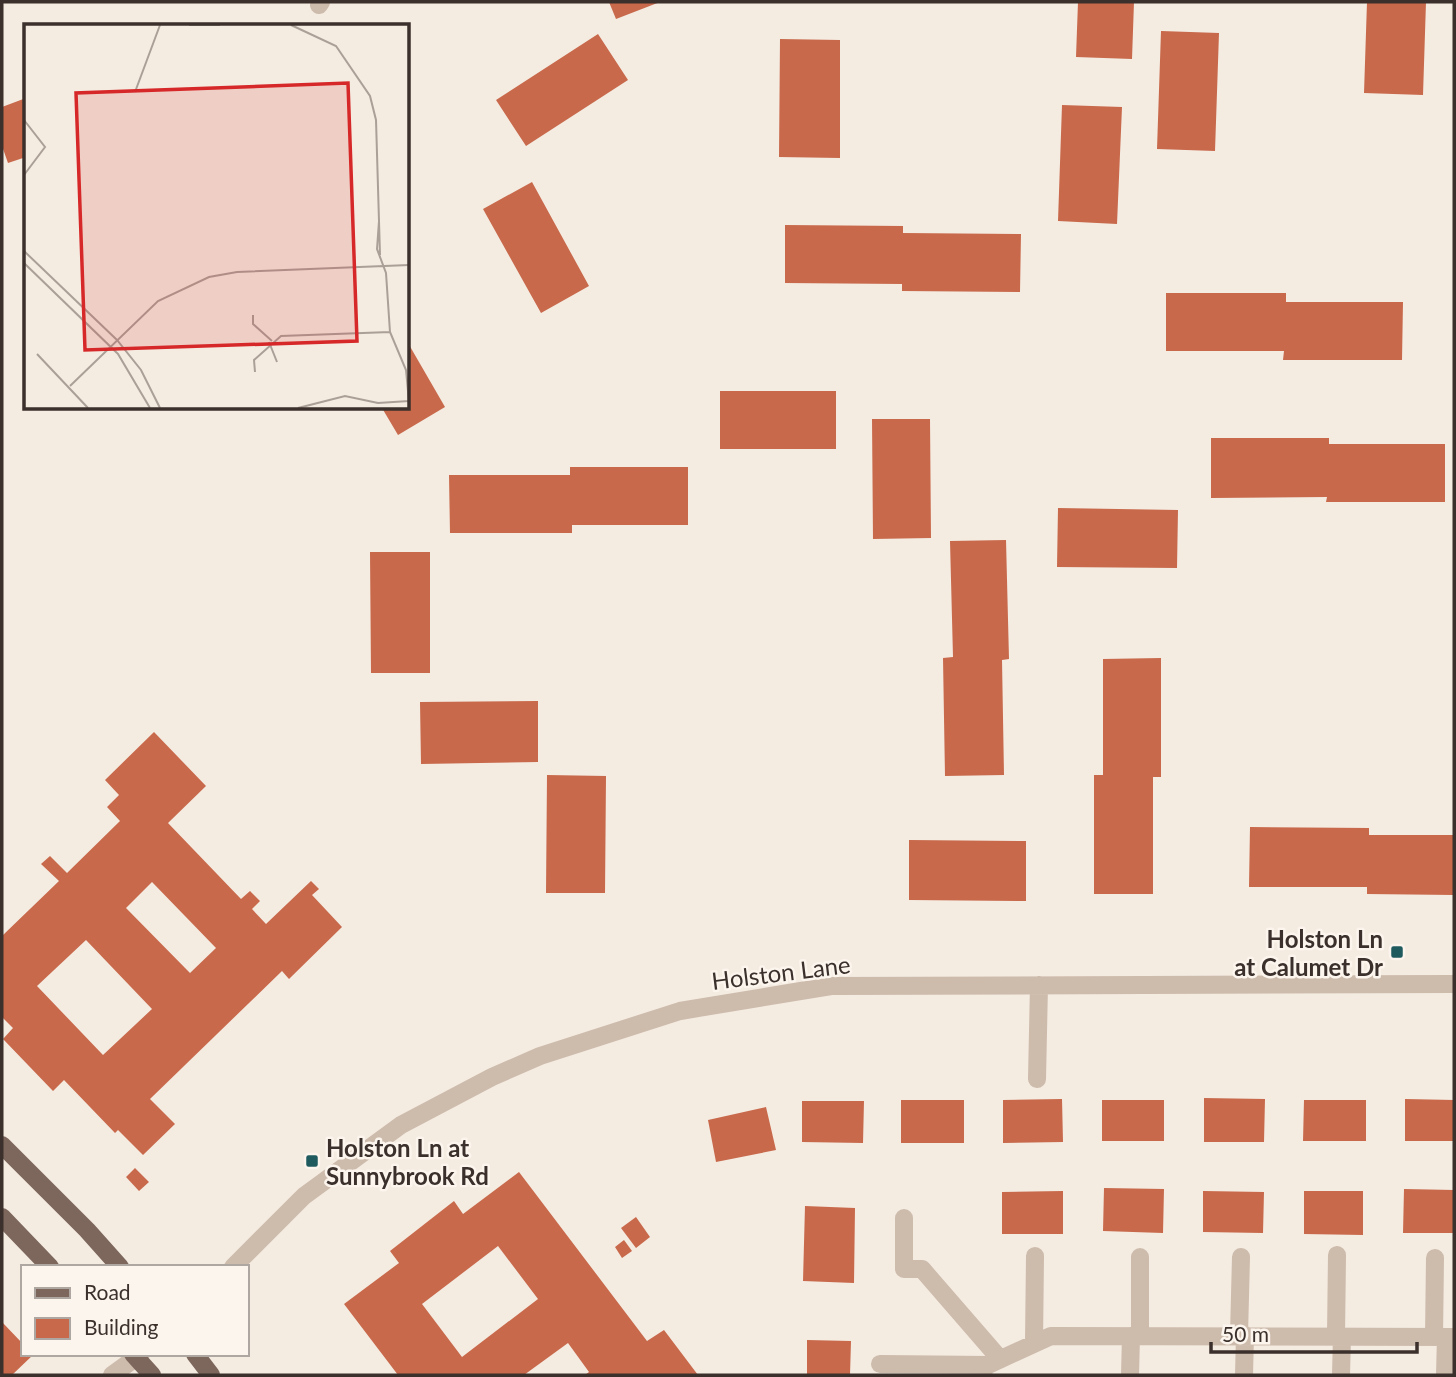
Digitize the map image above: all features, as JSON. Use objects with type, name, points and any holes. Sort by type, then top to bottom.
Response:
[{"type":"main road","points":[[2,1145],[118,1265]]},
{"type":"main road","points":[[2,1217],[48,1265]]},
{"type":"main road","points":[[137,1356],[152,1375]]},
{"type":"main road","points":[[197,1356],[211,1375]]},
{"type":"street","name":"Holston Lane","points":[[235,1265],[304,1196],[401,1125],[492,1077],[540,1056],[680,1011],[831,986],[1454,984]]},
{"type":"street","points":[[1037,1079],[1039,985]]},
{"type":"street","points":[[904,1219],[904,1269],[922,1269],[990,1369]]},
{"type":"street","points":[[1337,1255],[1341,1375]]},
{"type":"street","points":[[1034,1343],[1035,1256]]},
{"type":"street","points":[[1130,1375],[1140,1257]]},
{"type":"street","points":[[1241,1257],[1244,1375]]},
{"type":"street","points":[[1435,1258],[1445,1337],[1445,1375]]},
{"type":"street","points":[[880,1364],[990,1369],[1051,1336],[1445,1337]]},
{"type":"street","points":[[112,1375],[137,1356]]},
{"type":"building","points":[[609,2],[660,2],[616,19]]},
{"type":"building","points":[[1078,2],[1134,2],[1132,59],[1076,57]]},
{"type":"building","points":[[1367,2],[1426,2],[1423,95],[1364,93]]},
{"type":"building","points":[[1161,31],[1219,33],[1215,151],[1157,149]]},
{"type":"building","points":[[598,34],[628,80],[526,146],[496,100]]},
{"type":"building","points":[[780,39],[840,40],[840,158],[779,157]]},
{"type":"building","points":[[24,99],[24,158],[8,163],[2,146],[2,107]]},
{"type":"building","points":[[1062,105],[1122,107],[1117,224],[1058,221]]},
{"type":"building","points":[[532,182],[589,286],[541,313],[483,209]]},
{"type":"building","points":[[785,225],[903,226],[903,233],[1021,234],[1020,292],[902,291],[902,284],[785,283]]},
{"type":"building","points":[[1166,293],[1286,293],[1286,302],[1403,302],[1402,360],[1283,360],[1284,351],[1166,351]]},
{"type":"building","points":[[410,346],[445,407],[398,435],[383,410],[410,410]]},
{"type":"building","points":[[720,391],[836,391],[836,449],[720,449]]},
{"type":"building","points":[[872,419],[930,419],[931,538],[873,539]]},
{"type":"building","points":[[1211,438],[1329,438],[1329,444],[1445,444],[1445,502],[1326,502],[1327,497],[1211,498]]},
{"type":"building","points":[[570,467],[688,467],[688,525],[572,525],[572,533],[450,533],[449,475],[570,475]]},
{"type":"building","points":[[1058,508],[1178,510],[1177,568],[1057,567]]},
{"type":"building","points":[[1006,540],[1009,659],[1002,660],[1004,775],[945,776],[943,658],[953,657],[950,541]]},
{"type":"building","points":[[370,552],[430,552],[430,673],[371,673]]},
{"type":"building","points":[[1161,658],[1161,777],[1153,777],[1153,894],[1094,894],[1094,775],[1103,775],[1103,659]]},
{"type":"building","points":[[538,701],[538,762],[421,764],[420,702]]},
{"type":"building","points":[[154,732],[206,786],[168,823],[241,899],[250,891],[260,901],[252,909],[266,924],[311,881],[319,889],[312,895],[342,927],[289,979],[282,971],[150,1099],[175,1124],[143,1155],[118,1130],[115,1133],[64,1080],[53,1091],[3,1039],[13,1028],[2,1017],[2,936],[59,881],[41,864],[50,856],[67,873],[120,821],[107,807],[119,795],[105,780]],"holes":[[[152,882],[216,948],[190,973],[126,908]],[[86,940],[152,1009],[103,1055],[37,986]]]},
{"type":"building","points":[[547,775],[606,776],[605,893],[546,893]]},
{"type":"building","points":[[1250,827],[1369,828],[1369,835],[1454,835],[1454,895],[1367,894],[1367,887],[1249,887]]},
{"type":"building","points":[[909,840],[1026,841],[1026,901],[909,900]]},
{"type":"building","points":[[1204,1098],[1265,1099],[1264,1142],[1204,1142]]},
{"type":"building","points":[[1062,1099],[1063,1142],[1003,1143],[1003,1100]]},
{"type":"building","points":[[1405,1099],[1454,1100],[1454,1141],[1405,1141]]},
{"type":"building","points":[[901,1100],[964,1100],[964,1143],[901,1143]]},
{"type":"building","points":[[1102,1100],[1164,1100],[1164,1141],[1102,1141]]},
{"type":"building","points":[[1304,1100],[1366,1100],[1366,1141],[1303,1141]]},
{"type":"building","points":[[802,1101],[864,1101],[863,1143],[802,1142]]},
{"type":"building","points":[[766,1107],[776,1150],[716,1162],[708,1120]]},
{"type":"building","points":[[135,1168],[149,1182],[139,1191],[126,1177]]},
{"type":"building","points":[[519,1172],[647,1341],[664,1330],[698,1375],[585,1375],[589,1372],[568,1343],[524,1375],[398,1375],[344,1304],[399,1263],[390,1251],[454,1201],[463,1214]],"holes":[[[498,1246],[538,1299],[462,1357],[422,1304]]]},
{"type":"building","points":[[1104,1188],[1164,1189],[1163,1233],[1103,1231]]},
{"type":"building","points":[[1404,1189],[1454,1190],[1454,1233],[1403,1233]]},
{"type":"building","points":[[1063,1191],[1063,1234],[1002,1234],[1002,1192]]},
{"type":"building","points":[[1203,1191],[1264,1192],[1263,1233],[1203,1232]]},
{"type":"building","points":[[1304,1191],[1363,1191],[1363,1235],[1304,1234]]},
{"type":"building","points":[[805,1206],[855,1208],[854,1283],[803,1281]]},
{"type":"building","points":[[636,1217],[650,1237],[636,1248],[621,1228]]},
{"type":"building","points":[[624,1240],[632,1251],[622,1258],[615,1247]]},
{"type":"building","points":[[2,1322],[21,1342],[21,1356],[32,1356],[12,1375],[2,1375]]},
{"type":"building","points":[[807,1340],[851,1341],[850,1375],[807,1375]]},
{"type":"place","name":"Holston Ln at Calumet Dr","points":[[1397,952]]},
{"type":"place","name":"Holston Ln at Sunnybrook Rd","points":[[312,1161]]}]
